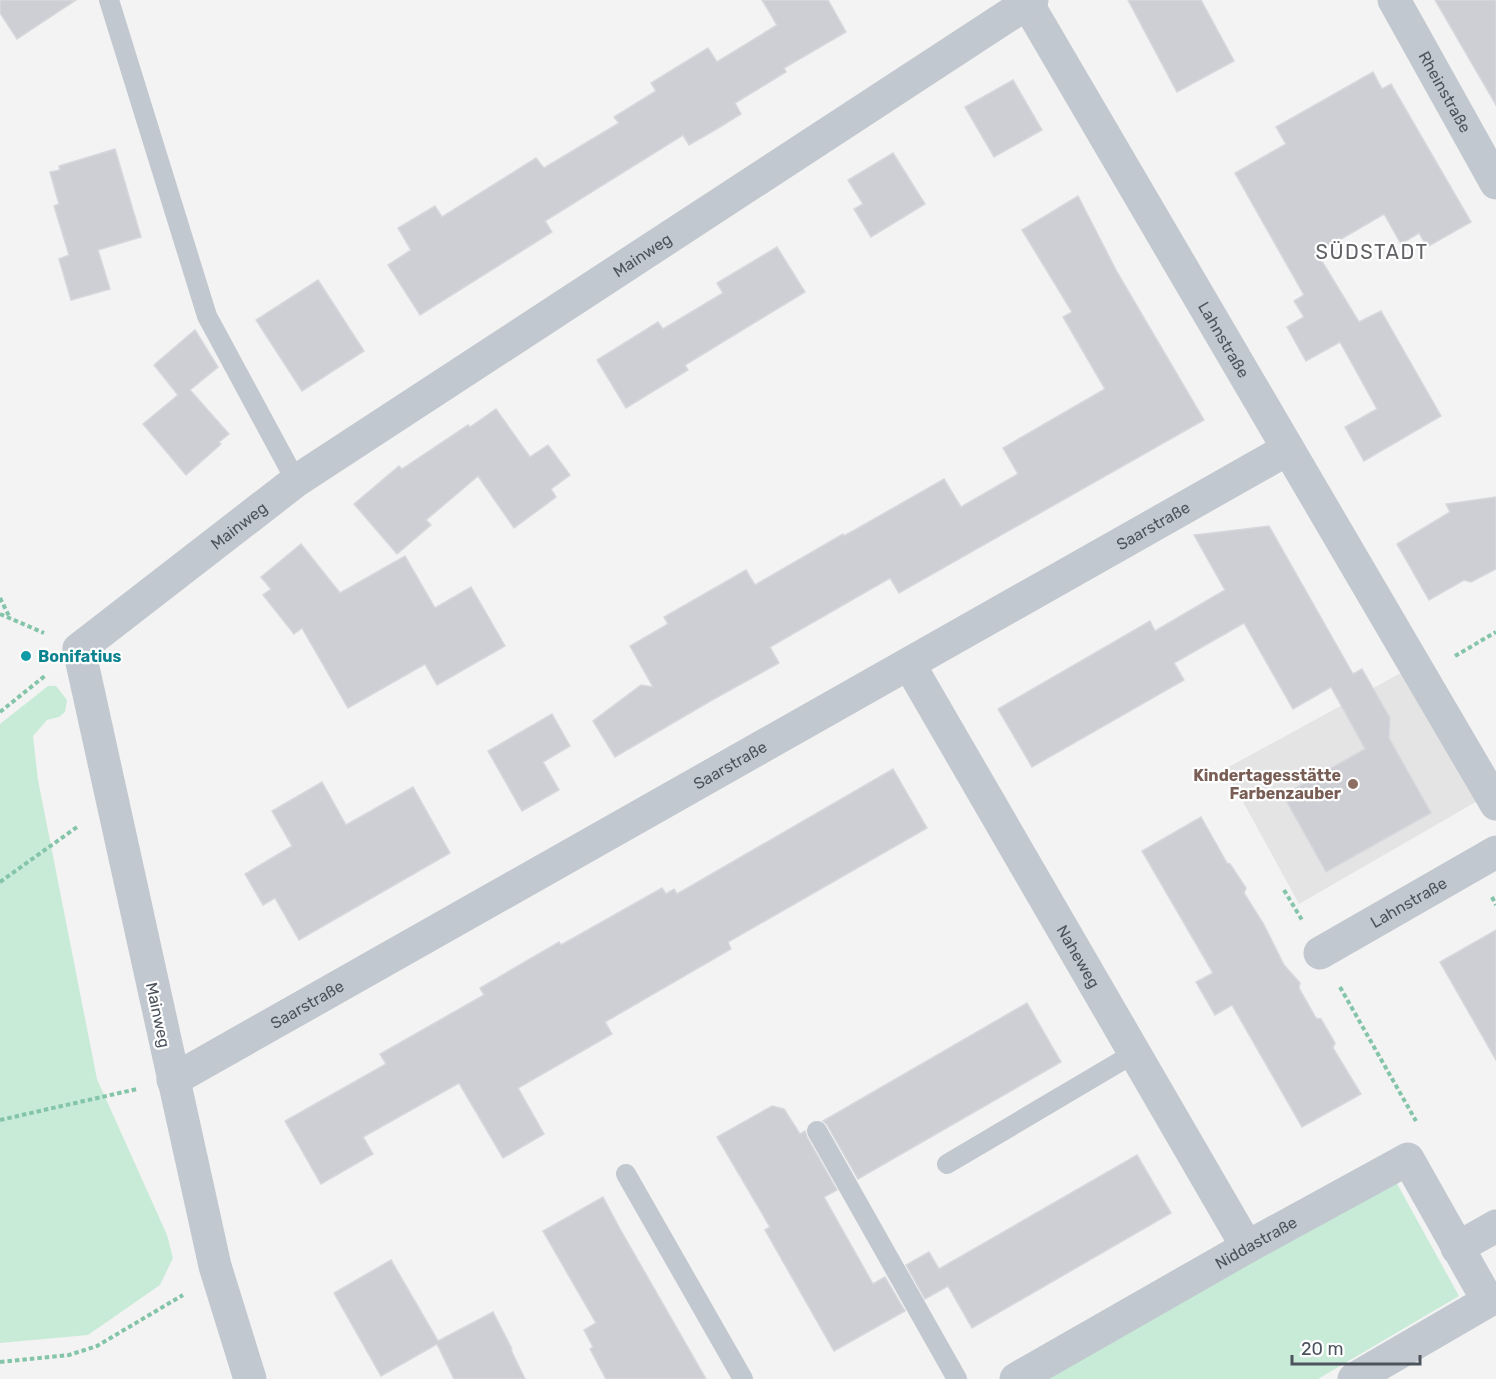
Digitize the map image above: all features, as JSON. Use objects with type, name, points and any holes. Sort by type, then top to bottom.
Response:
[{"type":"street","name":"Rheinstraße","points":[[1394,0],[1496,183]]},
{"type":"street","name":"Mainweg","points":[[250,1379],[217,1274],[79,649],[296,481],[1030,1]]},
{"type":"street","name":"Lahnstraße","points":[[1030,1],[1496,804]]},
{"type":"street","name":"Saarstraße","points":[[173,1080],[1288,449]]},
{"type":"street","name":"Naheweg","points":[[909,664],[1133,1054],[1247,1247]]},
{"type":"street","name":"Lahnstraße","points":[[1320,953],[1496,852]]},
{"type":"street","name":"Niddastraße","points":[[1016,1379],[1247,1247],[1408,1159],[1488,1301],[1354,1379]]},
{"type":"street","points":[[1457,1248],[1496,1226]]},
{"type":"lane","points":[[109,0],[207,316],[296,481]]},
{"type":"lane","points":[[947,1164],[1133,1054]]},
{"type":"lane","points":[[817,1131],[957,1379]]},
{"type":"lane","points":[[626,1174],[743,1379]]},
{"type":"path","points":[[0,598],[10,618],[0,614]]},
{"type":"path","points":[[1421,676],[1496,632]]},
{"type":"path","points":[[0,712],[79,649]]},
{"type":"path","points":[[0,882],[112,802]]},
{"type":"path","points":[[1284,890],[1418,1124]]},
{"type":"path","points":[[0,1120],[173,1080]]},
{"type":"path","points":[[0,1362],[69,1355],[97,1346],[217,1274]]},
{"type":"shaded area","name":"Kindertagesstätte Farbenzauber","points":[[1408,669],[1481,799],[1299,904],[1225,769]]},
{"type":"green space","points":[[48,686],[56,686],[67,700],[65,712],[59,717],[47,720],[33,736],[38,780],[97,1079],[167,1235],[173,1258],[160,1285],[88,1335],[0,1343],[0,724]]},
{"type":"green space","points":[[1395,1180],[1459,1296],[1318,1379],[1048,1379]]},
{"type":"building","points":[[0,0],[76,0],[17,39],[0,13]]},
{"type":"building","points":[[762,0],[828,0],[846,32],[784,68],[786,72],[735,103],[741,114],[689,145],[683,135],[545,221],[552,232],[420,315],[388,265],[411,250],[398,228],[435,206],[442,217],[536,158],[544,168],[619,123],[614,117],[656,91],[651,83],[677,67],[708,48],[717,62],[777,25]]},
{"type":"building","points":[[1128,0],[1201,0],[1234,61],[1177,92]]},
{"type":"building","points":[[1435,0],[1496,0],[1496,105]]},
{"type":"building","points":[[1373,72],[1382,89],[1391,84],[1471,222],[1427,247],[1419,233],[1401,244],[1384,214],[1317,253],[1359,322],[1381,311],[1441,416],[1364,461],[1345,427],[1377,409],[1340,342],[1306,361],[1287,327],[1304,317],[1294,301],[1304,295],[1235,173],[1286,144],[1276,127]]},
{"type":"building","points":[[1013,80],[1042,130],[994,157],[965,107]]},
{"type":"building","points":[[115,149],[141,237],[98,250],[110,289],[71,300],[59,259],[69,255],[54,206],[59,204],[50,172],[60,170],[59,166]]},
{"type":"building","points":[[893,153],[925,204],[871,237],[854,209],[863,204],[848,180]]},
{"type":"building","points":[[1078,196],[1117,272],[1204,420],[899,593],[890,578],[770,647],[779,663],[615,757],[593,721],[641,685],[653,687],[630,646],[668,624],[664,617],[746,570],[755,585],[944,479],[961,507],[1018,474],[1003,448],[1105,389],[1063,317],[1072,312],[1022,230]]},
{"type":"building","points":[[777,247],[805,292],[685,365],[688,370],[626,408],[597,360],[658,322],[663,329],[723,293],[717,283]]},
{"type":"building","points":[[318,280],[364,351],[302,391],[256,320]]},
{"type":"building","points":[[195,330],[218,367],[190,390],[229,434],[186,475],[143,424],[178,395],[154,365]]},
{"type":"building","points":[[496,409],[530,457],[548,445],[570,475],[551,489],[556,497],[514,528],[478,476],[426,520],[431,525],[397,554],[354,504],[399,466],[402,469]]},
{"type":"building","points":[[1496,497],[1496,569],[1471,582],[1464,580],[1429,600],[1397,544],[1450,512],[1446,504]]},
{"type":"building","points":[[1269,526],[1353,674],[1362,669],[1390,718],[1389,738],[1431,813],[1326,872],[1283,795],[1365,749],[1331,687],[1293,709],[1244,623],[1174,663],[1184,680],[1032,767],[998,709],[1150,621],[1155,631],[1225,590],[1194,535]]},
{"type":"building","points":[[301,544],[340,593],[405,556],[435,608],[471,587],[505,646],[437,685],[425,664],[348,708],[302,628],[294,634],[263,595],[271,589],[261,577]]},
{"type":"building","points":[[552,714],[570,746],[543,762],[559,790],[522,811],[488,751]]},
{"type":"building","points":[[893,769],[927,828],[728,942],[731,949],[605,1022],[612,1034],[518,1088],[544,1134],[503,1158],[459,1083],[363,1137],[373,1154],[321,1184],[285,1121],[386,1064],[380,1054],[484,995],[480,988],[559,942],[561,945],[662,888],[666,894],[674,889],[677,894]]},
{"type":"building","points":[[322,782],[346,825],[413,787],[450,853],[299,940],[275,898],[263,905],[245,874],[292,846],[272,811]]},
{"type":"building","points":[[1201,817],[1227,863],[1246,888],[1244,893],[1263,923],[1284,965],[1300,983],[1299,988],[1316,1018],[1321,1019],[1335,1043],[1333,1048],[1361,1094],[1302,1127],[1232,1005],[1215,1015],[1196,982],[1213,973],[1142,851]]},
{"type":"building","points":[[1496,930],[1496,1060],[1440,962]]},
{"type":"building","points":[[1027,1003],[1061,1062],[858,1179],[823,1121]]},
{"type":"building","points":[[772,1106],[784,1109],[800,1134],[805,1131],[837,1190],[824,1197],[873,1284],[885,1277],[905,1311],[834,1351],[765,1230],[770,1227],[717,1137]]},
{"type":"building","points":[[1137,1155],[1171,1213],[972,1328],[948,1286],[925,1299],[906,1265],[929,1252],[939,1269]]},
{"type":"building","points":[[603,1197],[706,1379],[606,1379],[590,1349],[593,1347],[584,1330],[596,1323],[543,1231]]},
{"type":"building","points":[[391,1260],[438,1341],[493,1312],[525,1379],[454,1379],[437,1344],[381,1376],[334,1293]]},
{"type":"place","name":"Bonifatius","points":[[26,656]]},
{"type":"place","name":"Kindertagesstätte Farbenzauber","points":[[1353,784]]},
{"type":"district","name":"SÜDSTADT","points":[[1372,252]]}]
